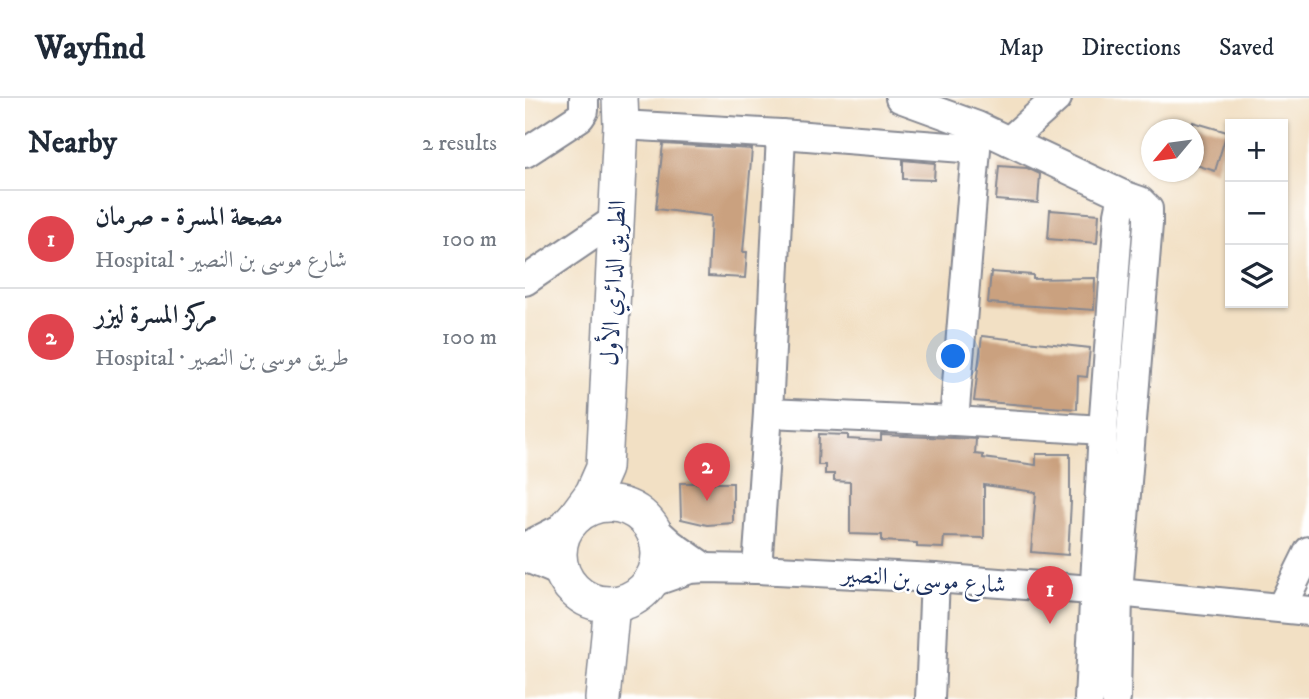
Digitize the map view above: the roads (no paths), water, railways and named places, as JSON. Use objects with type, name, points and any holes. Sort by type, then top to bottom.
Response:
[{"type":"main road","name":"الطريق الدائري الأول","points":[[604,468],[620,111]]},
{"type":"main road","points":[[604,468],[616,490],[641,517],[658,544],[658,565],[650,583],[640,594],[612,604],[598,603],[583,597],[571,586],[563,573],[559,556],[561,540],[593,493],[604,468]]},
{"type":"main road","points":[[572,521],[593,507],[613,504],[641,517]]},
{"type":"main road","points":[[603,699],[612,604]]},
{"type":"street","points":[[525,153],[580,117],[584,111],[584,98]]},
{"type":"street","points":[[900,98],[976,138]]},
{"type":"street","points":[[1009,141],[1057,98]]},
{"type":"street","points":[[620,111],[781,134],[1009,141],[1146,205],[1148,213],[1105,591],[1089,699]]},
{"type":"street","points":[[757,569],[768,413],[781,134]]},
{"type":"street","points":[[954,421],[976,138]]},
{"type":"street","points":[[1116,699],[1105,591],[1103,430],[1119,214],[1123,195]]},
{"type":"street","points":[[525,281],[616,219]]},
{"type":"street","points":[[768,413],[1103,430]]},
{"type":"street","points":[[641,517],[672,545],[705,568]]},
{"type":"street","points":[[525,547],[572,521]]},
{"type":"street","points":[[1281,608],[1309,551]]},
{"type":"street","points":[[525,557],[563,573]]},
{"type":"street","name":"شارع موسى بن النصير","points":[[650,583],[683,571],[705,568],[757,569],[935,578],[1309,611]]},
{"type":"street","points":[[930,699],[935,578]]},
{"type":"place","name":"مركز المسرة ليزر","points":[[707,501]]},
{"type":"place","name":"مصحة المسرة - صرمان","points":[[1050,624]]}]
